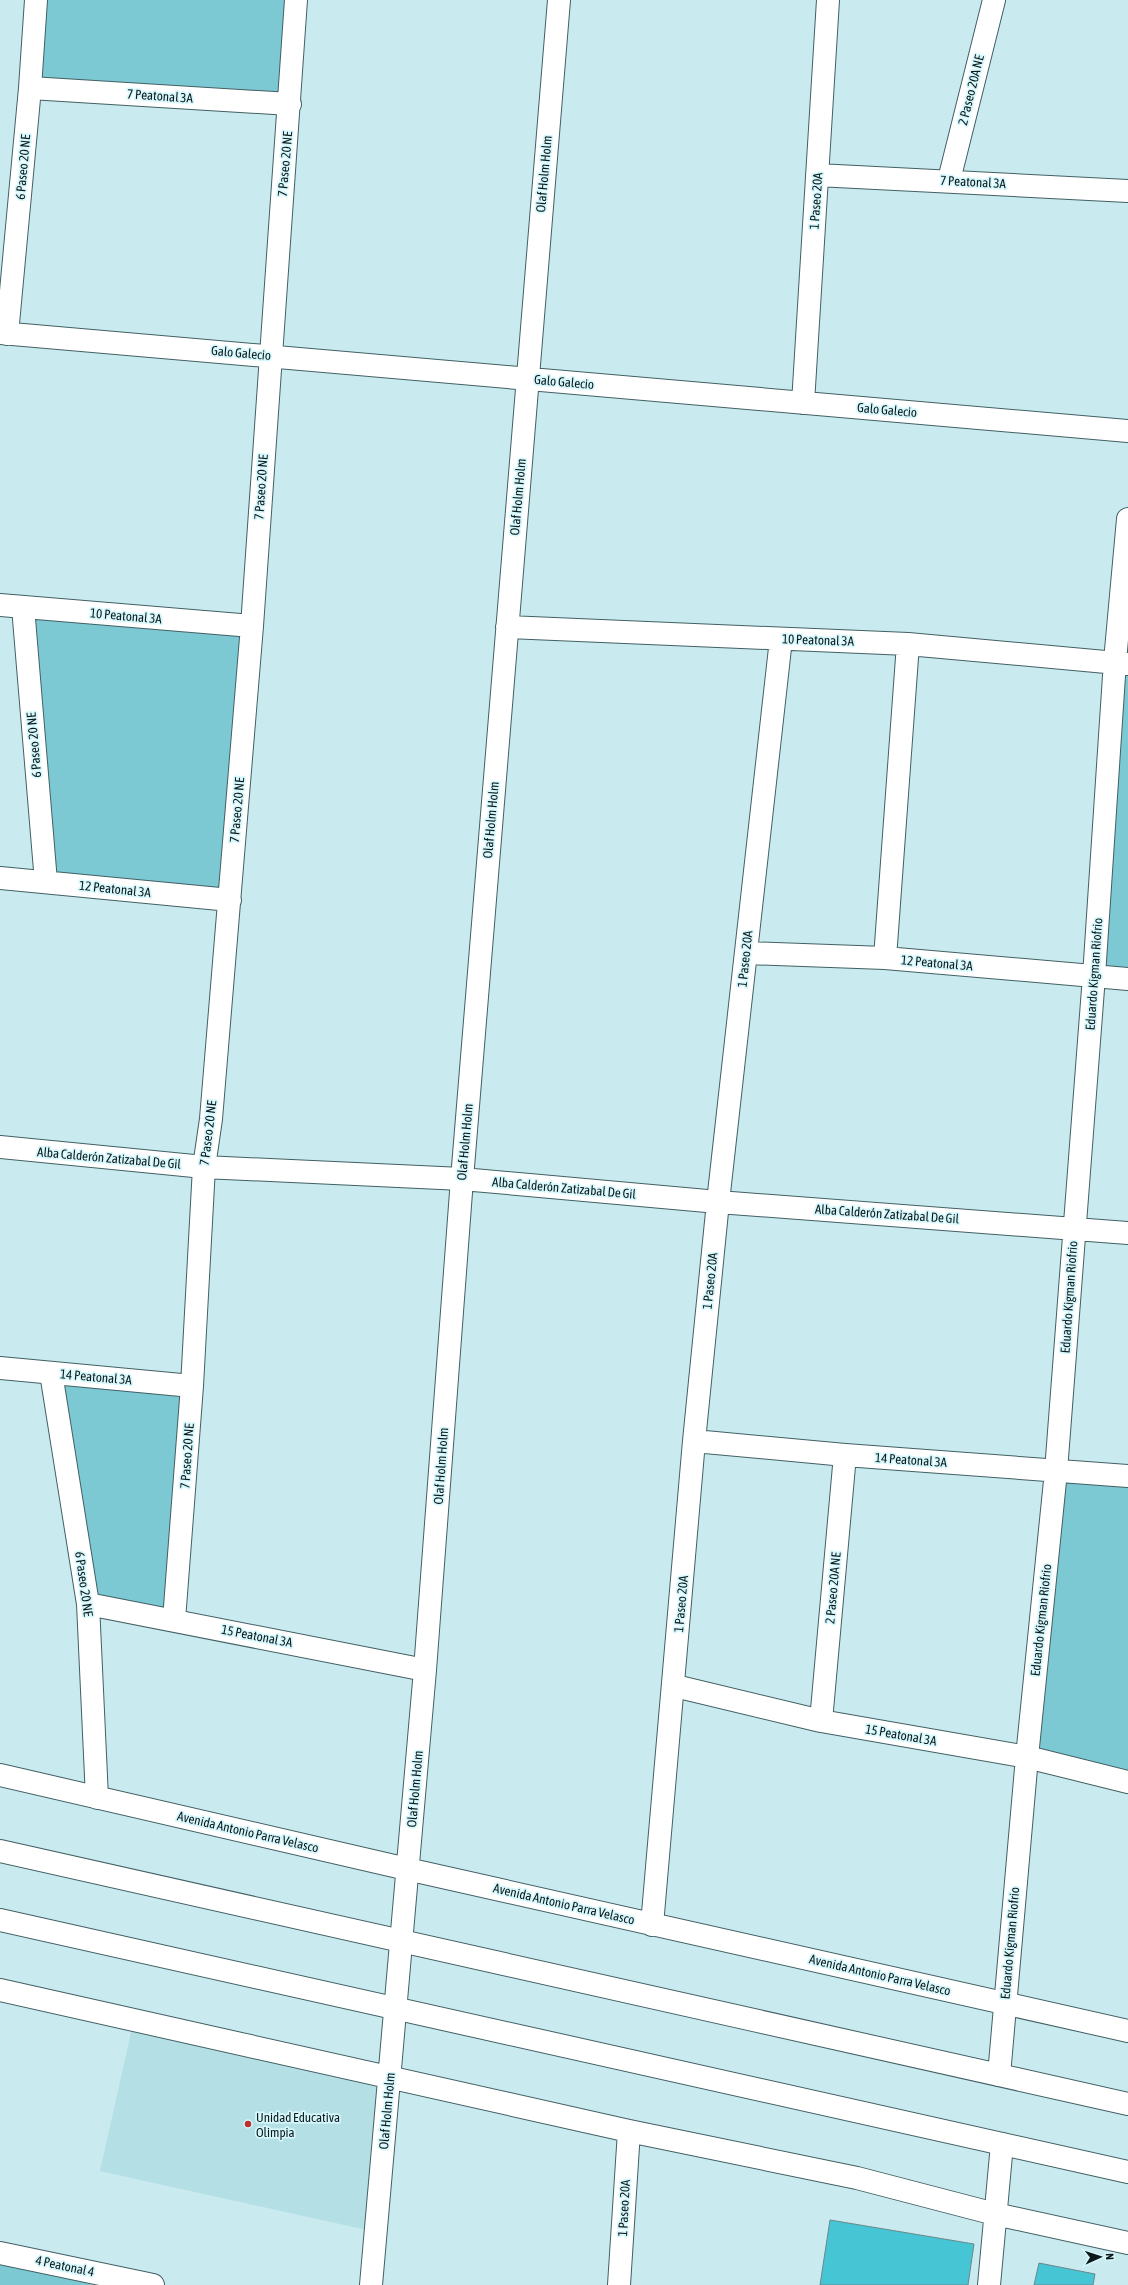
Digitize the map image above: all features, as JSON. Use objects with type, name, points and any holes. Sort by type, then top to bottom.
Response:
[{"type":"street","name":"6 Paseo 20 NE","points":[[4,334],[30,88],[36,0]]},
{"type":"street","name":"7 Paseo 20 NE","points":[[174,1620],[192,1386],[204,1167],[211,1120],[252,626],[270,355],[290,104],[296,0]]},
{"type":"street","name":"Olaf Holm Holm","points":[[371,2285],[425,1670],[462,1179],[559,0]]},
{"type":"street","name":"1 Paseo 20A","points":[[803,402],[828,0]]},
{"type":"street","name":"2 Paseo 20A NE","points":[[949,180],[994,0]]},
{"type":"street","name":"7 Peatonal 3A","points":[[30,88],[290,104]]},
{"type":"street","name":"7 Peatonal 3A","points":[[817,175],[949,180],[1128,191]]},
{"type":"street","name":"Galo Galecio","points":[[4,334],[270,355],[527,379],[1128,431]]},
{"type":"street","name":"Eduardo Kigman Riofrio","points":[[999,2075],[1004,2003],[1027,1757],[1056,1471],[1094,976],[1122,663],[1128,519]]},
{"type":"street","name":"10 Peatonal 3A","points":[[0,605],[252,626]]},
{"type":"street","name":"6 Paseo 20 NE","points":[[23,607],[46,882]]},
{"type":"street","name":"10 Peatonal 3A","points":[[507,627],[908,644],[1122,663]]},
{"type":"street","name":"1 Paseo 20A","points":[[652,1925],[674,1686],[694,1441],[718,1202],[781,639]]},
{"type":"street","points":[[885,958],[908,644]]},
{"type":"street","name":"12 Peatonal 3A","points":[[0,878],[230,900]]},
{"type":"street","name":"12 Peatonal 3A","points":[[746,953],[885,958],[1128,979]]},
{"type":"street","name":"Alba Calderón Zatizabal De Gil","points":[[0,1148],[204,1167],[462,1179],[718,1202],[1128,1233]]},
{"type":"street","name":"14 Peatonal 3A","points":[[0,1368],[192,1386]]},
{"type":"street","name":"6 Paseo 20 NE","points":[[51,1373],[88,1604],[97,1798]]},
{"type":"street","name":"14 Peatonal 3A","points":[[694,1441],[845,1455],[1128,1476]]},
{"type":"street","name":"2 Paseo 20A NE","points":[[821,1721],[845,1455]]},
{"type":"street","name":"15 Peatonal 3A","points":[[88,1604],[425,1670]]},
{"type":"street","name":"15 Peatonal 3A","points":[[674,1686],[821,1721],[1027,1757],[1128,1782]]},
{"type":"street","name":"Avenida Antonio Parra Velasco","points":[[0,1775],[652,1925],[1128,2031]]},
{"type":"street","points":[[0,1851],[1128,2104]]},
{"type":"street","points":[[0,1920],[1128,2172]]},
{"type":"street","points":[[0,1990],[629,2132],[857,2178],[995,2214],[1128,2243]]},
{"type":"street","name":"1 Paseo 20A","points":[[619,2285],[629,2132]]},
{"type":"street","points":[[988,2285],[1002,2144]]},
{"type":"street","name":"4 Peatonal 4","points":[[0,2253],[119,2281],[153,2285]]},
{"type":"shaded area","points":[[36,0],[296,0],[290,104],[30,88]]},
{"type":"shaded area","points":[[23,607],[252,626],[230,900],[46,882]]},
{"type":"shaded area","points":[[1115,661],[1128,664],[1128,979],[1094,976]]},
{"type":"shaded area","points":[[51,1373],[192,1386],[174,1620],[88,1604]]},
{"type":"shaded area","points":[[1056,1471],[1128,1476],[1128,1782],[1027,1757]]},
{"type":"shaded area","name":"Unidad Educativa Olimpia","points":[[134,2019],[389,2078],[376,2232],[100,2171]]},
{"type":"shaded area","points":[[0,2254],[7,2255],[92,2285],[0,2285]]},
{"type":"building","points":[[830,2220],[974,2244],[968,2285],[820,2285]]},
{"type":"building","points":[[1039,2263],[1095,2274],[1093,2285],[1034,2285]]},
{"type":"place","name":"Unidad Educativa Olimpia","points":[[248,2124]]}]
